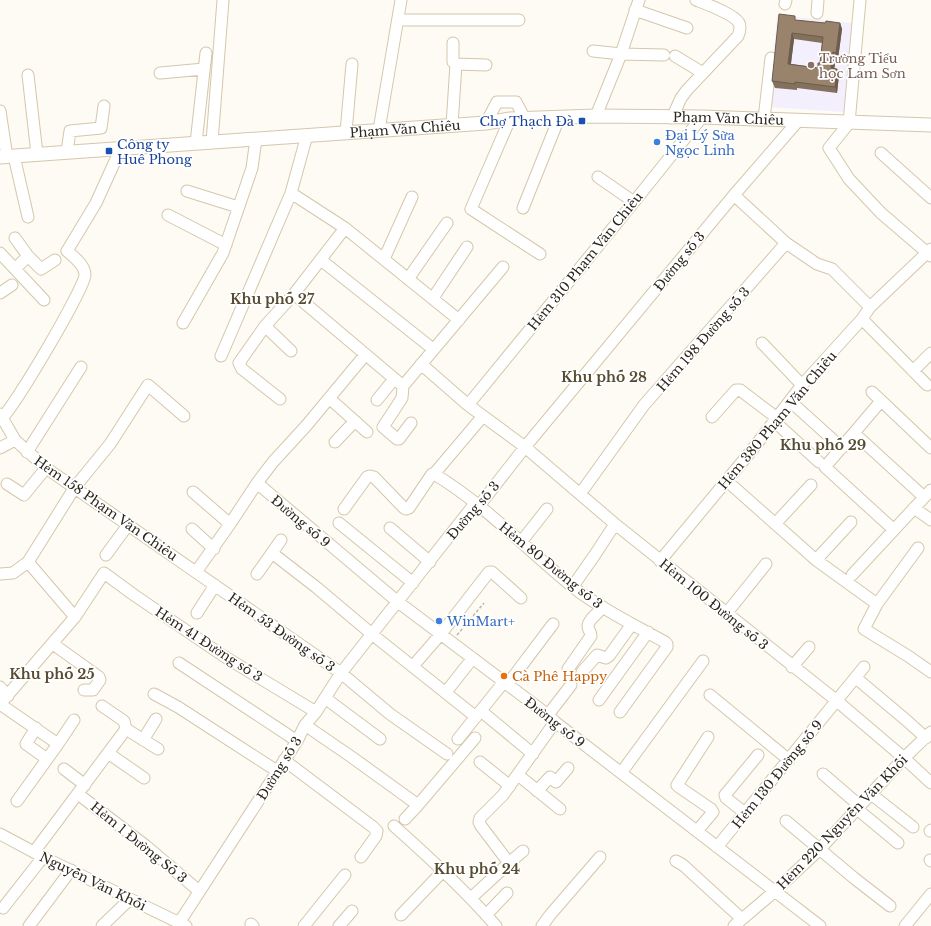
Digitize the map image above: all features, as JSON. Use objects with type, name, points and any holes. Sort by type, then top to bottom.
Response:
[{"type":"main road","name":"Phạm Văn Chiêu","points":[[7,156],[486,123],[510,119],[596,116],[672,118],[702,117],[931,125]]},
{"type":"street","points":[[212,142],[224,0]]},
{"type":"street","points":[[379,130],[402,0]]},
{"type":"street","points":[[672,118],[681,98],[738,36],[740,28],[738,21],[733,17],[696,0]]},
{"type":"street","points":[[817,13],[818,0]]},
{"type":"street","points":[[860,0],[849,123],[829,148],[849,179],[881,213],[930,253]]},
{"type":"street","points":[[596,116],[621,54],[637,5],[686,28]]},
{"type":"street","points":[[398,20],[519,20]]},
{"type":"street","points":[[452,125],[456,64],[453,62],[453,43]]},
{"type":"street","points":[[593,50],[621,54],[670,56],[703,73]]},
{"type":"street","points":[[196,143],[206,53]]},
{"type":"street","points":[[764,119],[771,58]]},
{"type":"street","points":[[346,132],[352,64]]},
{"type":"street","points":[[456,64],[486,65]]},
{"type":"street","points":[[160,73],[204,69]]},
{"type":"street","points":[[28,75],[37,154]]},
{"type":"street","points":[[486,123],[497,102],[516,102],[526,119]]},
{"type":"street","points":[[66,152],[70,131],[101,128],[104,106]]},
{"type":"street","points":[[0,111],[7,156],[28,217]]},
{"type":"street","name":"Hẻm 310 Phạm Văn Chiêu","points":[[468,405],[702,117]]},
{"type":"street","points":[[523,208],[559,118]]},
{"type":"street","points":[[510,119],[471,209],[540,254]]},
{"type":"street","name":"Đường số 3","points":[[183,924],[199,891],[297,741],[305,726],[316,712],[341,673],[473,506],[482,502],[525,447],[734,195],[798,121]]},
{"type":"street","points":[[221,356],[292,193],[307,135]]},
{"type":"street","points":[[183,323],[223,253],[252,168],[256,139]]},
{"type":"street","points":[[1,418],[27,382],[63,321],[83,282],[85,274],[82,265],[67,251],[96,203],[121,148]]},
{"type":"street","points":[[881,153],[931,198]]},
{"type":"street","points":[[598,177],[634,202]]},
{"type":"street","points":[[187,191],[238,207]]},
{"type":"street","points":[[292,193],[345,228],[459,320]]},
{"type":"street","points":[[734,195],[786,243],[817,264],[832,269],[870,307]]},
{"type":"street","points":[[384,259],[412,197]]},
{"type":"street","points":[[168,215],[226,245]]},
{"type":"street","points":[[408,279],[447,223]]},
{"type":"street","points":[[280,399],[242,369],[239,363],[265,326],[294,294],[345,228]]},
{"type":"street","points":[[15,238],[28,256],[41,269],[54,260]]},
{"type":"street","name":"Hẻm 198 Đường số 3","points":[[580,494],[644,405],[786,243]]},
{"type":"street","points":[[433,298],[467,247]]},
{"type":"street","points":[[0,253],[44,300]]},
{"type":"street","name":"Hẻm 380 Phạm Văn Chiêu","points":[[660,561],[727,481],[802,385],[862,319],[870,307],[930,253]]},
{"type":"street","points":[[15,269],[28,256]]},
{"type":"street","points":[[321,260],[433,349]]},
{"type":"street","points":[[377,400],[420,364],[503,267]]},
{"type":"street","points":[[0,293],[12,285]]},
{"type":"street","points":[[294,294],[399,382],[402,398],[383,427],[398,439],[411,424]]},
{"type":"street","points":[[862,319],[927,385]]},
{"type":"street","points":[[265,326],[291,351]]},
{"type":"street","points":[[762,343],[802,385]]},
{"type":"street","points":[[913,371],[931,353]]},
{"type":"street","points":[[196,572],[214,549],[257,483],[273,462],[306,426],[365,355]]},
{"type":"street","name":"Hẻm 100 Đường số 3","points":[[420,364],[468,405],[525,447],[660,561],[837,701],[931,783]]},
{"type":"street","points":[[27,452],[81,367]]},
{"type":"street","points":[[0,574],[13,573],[28,562],[75,487],[110,444],[148,385],[184,416]]},
{"type":"street","points":[[712,417],[736,390],[740,390],[775,419],[822,465],[894,530]]},
{"type":"street","points":[[872,392],[931,448]]},
{"type":"street","points":[[329,398],[366,432]]},
{"type":"street","points":[[790,401],[842,448]]},
{"type":"street","points":[[822,465],[842,448],[855,434],[881,401]]},
{"type":"street","points":[[344,509],[367,477],[370,476],[374,477],[404,508],[409,508],[432,474],[434,474],[483,416]]},
{"type":"street","name":"Hẻm 158 Phạm Văn Chiêu","points":[[1,418],[15,440],[46,468],[219,588]]},
{"type":"street","points":[[335,442],[355,421]]},
{"type":"street","points":[[852,575],[928,493],[855,434]]},
{"type":"street","points":[[0,448],[15,440]]},
{"type":"street","points":[[7,484],[24,495],[46,468]]},
{"type":"street","name":"Hẻm 80 Đường số 3","points":[[434,474],[477,504],[573,586],[603,607],[667,644],[667,647],[620,712]]},
{"type":"street","points":[[727,481],[816,560],[877,604]]},
{"type":"street","name":"Đường số 9","points":[[257,483],[398,602],[820,926]]},
{"type":"street","points":[[775,524],[811,485]]},
{"type":"street","points":[[193,492],[230,524]]},
{"type":"street","points":[[914,508],[931,520]]},
{"type":"street","points":[[521,542],[547,510]]},
{"type":"street","points":[[816,560],[851,522]]},
{"type":"street","points":[[106,555],[128,524]]},
{"type":"street","points":[[339,524],[413,583]]},
{"type":"street","points":[[573,586],[615,524]]},
{"type":"street","points":[[390,528],[430,562]]},
{"type":"street","points":[[192,529],[214,549]]},
{"type":"street","points":[[257,574],[281,540]]},
{"type":"street","points":[[918,548],[877,604],[864,629],[931,672]]},
{"type":"street","points":[[272,553],[316,587],[372,635],[446,692],[533,754]]},
{"type":"street","points":[[28,562],[76,617],[0,704],[58,744]]},
{"type":"street","points":[[726,614],[766,564]]},
{"type":"street","points":[[413,666],[440,635],[489,572],[492,572],[521,598]]},
{"type":"street","name":"Hẻm 41 Đường số 3","points":[[76,617],[104,573],[139,599],[225,657],[316,712]]},
{"type":"street","points":[[197,613],[219,588]]},
{"type":"street","name":"Hẻm 53 Đường số 3","points":[[219,588],[341,673],[390,714],[447,754]]},
{"type":"street","points":[[568,669],[591,636],[588,625],[603,607]]},
{"type":"street","points":[[458,739],[505,684],[553,624]]},
{"type":"street","points":[[582,672],[597,656],[606,658],[609,656],[632,624]]},
{"type":"street","points":[[599,700],[648,632]]},
{"type":"street","points":[[53,644],[99,677],[100,680],[93,690],[84,690]]},
{"type":"street","points":[[792,666],[809,647]]},
{"type":"street","points":[[446,692],[472,659]]},
{"type":"street","points":[[621,773],[703,661]]},
{"type":"street","points":[[179,663],[297,741]]},
{"type":"street","name":"Hẻm 130 Đường số 9","points":[[717,847],[864,668]]},
{"type":"street","points":[[856,678],[906,720],[928,735]]},
{"type":"street","points":[[509,863],[479,822],[480,818],[503,795],[533,754],[571,685]]},
{"type":"street","points":[[0,687],[8,696]]},
{"type":"street","points":[[154,694],[178,707],[277,772]]},
{"type":"street","points":[[710,695],[788,760]]},
{"type":"street","points":[[325,698],[380,739]]},
{"type":"street","points":[[102,706],[124,721],[126,729],[158,749]]},
{"type":"street","points":[[143,740],[156,719]]},
{"type":"street","points":[[17,802],[74,720]]},
{"type":"street","points":[[305,726],[353,758],[418,805]]},
{"type":"street","points":[[36,728],[26,744],[47,759]]},
{"type":"street","points":[[3,908],[81,789],[126,729]]},
{"type":"street","name":"Hẻm 220 Nguyễn Văn Khối","points":[[738,923],[820,849],[904,758],[928,735]]},
{"type":"street","points":[[697,831],[713,812],[711,809],[677,785],[708,737]]},
{"type":"street","points":[[405,819],[475,738]]},
{"type":"street","points":[[108,753],[144,778]]},
{"type":"street","points":[[745,813],[726,798],[725,795],[758,755]]},
{"type":"street","points":[[284,760],[377,831],[376,836],[361,857]]},
{"type":"street","points":[[480,762],[510,786]]},
{"type":"street","points":[[538,791],[550,777],[556,782],[568,768]]},
{"type":"street","name":"Hẻm 1 Đường Số 3","points":[[64,769],[81,789],[199,891]]},
{"type":"street","points":[[823,774],[898,842]]},
{"type":"street","points":[[518,775],[560,809]]},
{"type":"street","points":[[871,794],[913,828]]},
{"type":"street","points":[[786,821],[890,906]]},
{"type":"street","points":[[394,826],[444,870],[472,898],[496,926]]},
{"type":"street","name":"Nguyễn Văn Khối","points":[[0,834],[183,924]]},
{"type":"street","points":[[472,898],[523,851]]},
{"type":"street","points":[[542,926],[600,857]]},
{"type":"street","points":[[676,861],[683,865],[738,923]]},
{"type":"street","points":[[28,926],[71,870]]},
{"type":"street","points":[[401,916],[444,870]]},
{"type":"street","points":[[305,924],[345,875]]},
{"type":"street","points":[[486,915],[507,893]]},
{"type":"street","points":[[905,926],[931,894]]},
{"type":"street","points":[[102,926],[130,899]]},
{"type":"street","points":[[339,926],[352,911]]},
{"type":"path","points":[[451,643],[484,603]]},
{"type":"shaded area","name":"Trường Tiểu học Lam Sơn","points":[[777,15],[852,23],[844,112],[769,107]]},
{"type":"building","points":[[779,14],[795,16],[795,20],[840,23],[836,53],[833,52],[831,68],[837,69],[835,87],[772,81]],"holes":[[[792,33],[823,37],[818,68],[788,64]]]},
{"type":"place","name":"Trường Tiểu học Lam Sơn","points":[[811,65]]},
{"type":"place","name":"Chợ Thạch Đà","points":[[582,121]]},
{"type":"place","name":"Đại Lý Sữa Ngọc Linh","points":[[657,142]]},
{"type":"place","name":"Công ty Huê Phong","points":[[109,151]]},
{"type":"place","name":"WinMart+","points":[[439,621]]},
{"type":"place","name":"Cà Phê Happy","points":[[504,676]]},
{"type":"district","name":"Khu phố 27","points":[[272,299]]},
{"type":"district","name":"Khu phố 28","points":[[604,377]]},
{"type":"district","name":"Khu phố 29","points":[[823,445]]},
{"type":"district","name":"Khu phố 25","points":[[52,674]]},
{"type":"district","name":"Khu phố 24","points":[[477,869]]}]
